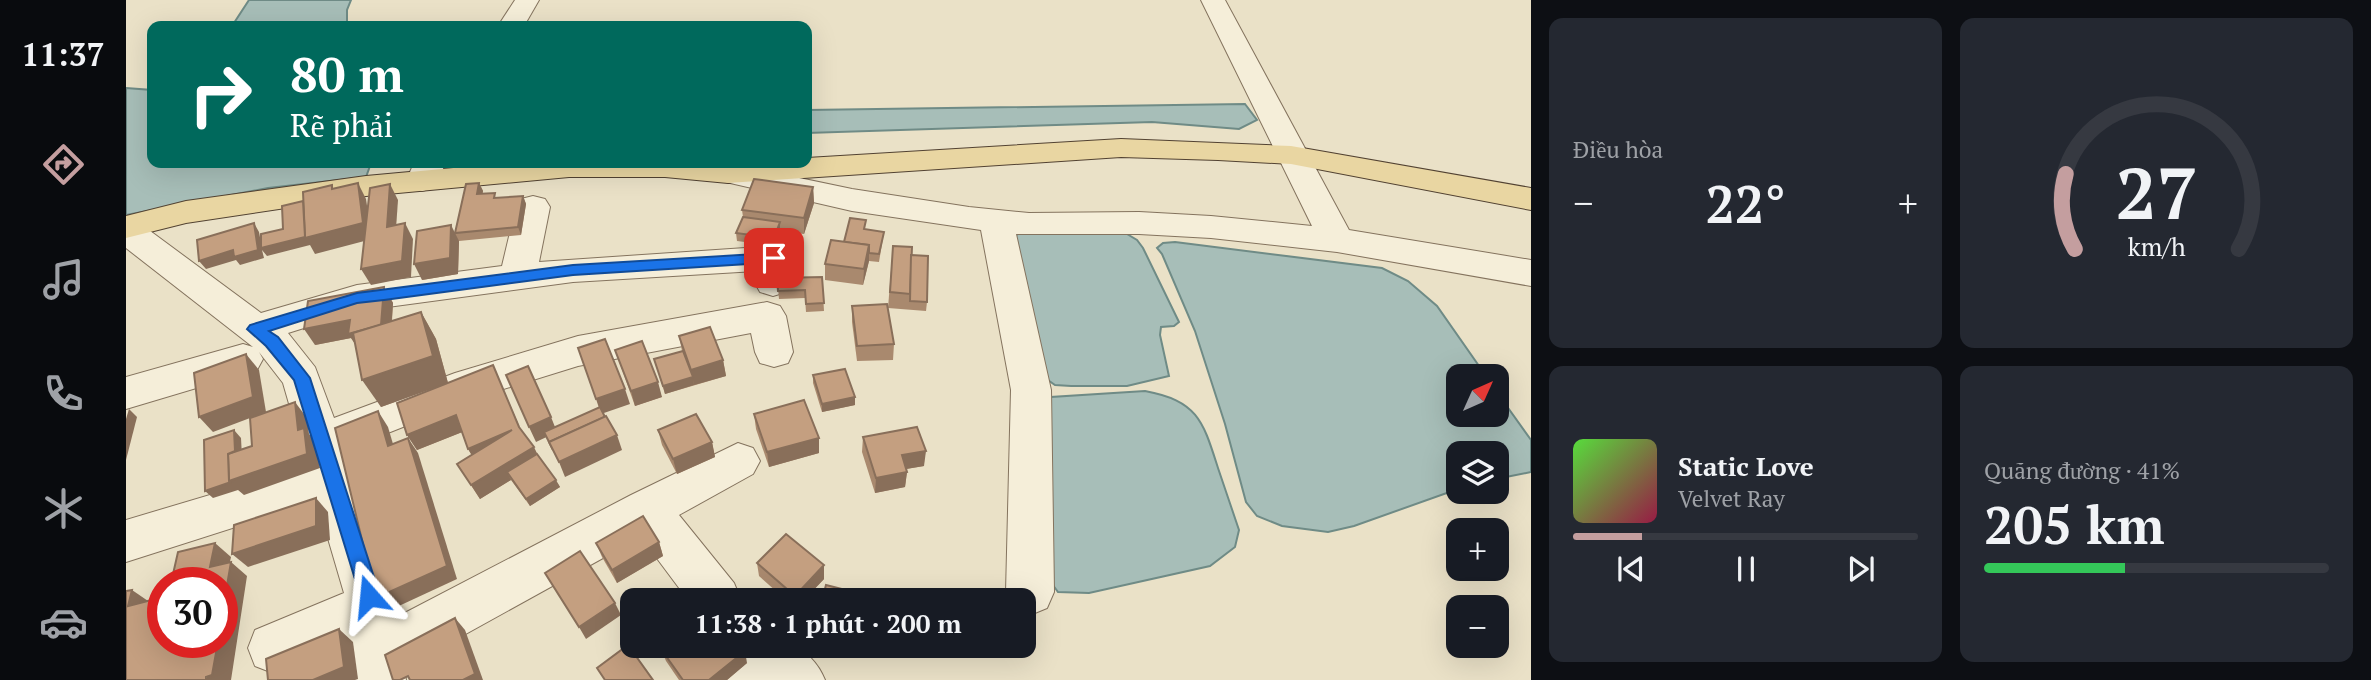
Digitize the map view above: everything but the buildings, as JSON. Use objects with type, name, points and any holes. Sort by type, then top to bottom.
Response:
[{"type":"main road","points":[[812,168],[1121,148],[1291,155],[1531,199]]},
{"type":"main road","points":[[126,229],[186,212],[366,186],[426,172],[540,168]]},
{"type":"main road","points":[[676,168],[728,173],[807,168]]},
{"type":"street","points":[[514,21],[527,0]]},
{"type":"street","points":[[1213,0],[1337,240]]},
{"type":"street","points":[[728,173],[852,200],[996,221],[1029,224],[1187,225],[1337,240],[1531,273]]},
{"type":"street","points":[[518,277],[533,207]]},
{"type":"street","points":[[996,221],[1031,390],[1030,588]]},
{"type":"street","points":[[126,229],[267,339],[301,378],[371,606],[379,668],[647,509],[738,461]]},
{"type":"street","points":[[126,393],[267,339],[357,298],[573,270],[774,258],[773,283]]},
{"type":"street","points":[[126,541],[326,459],[469,384],[578,351],[767,316],[774,352]]},
{"type":"street","points":[[647,509],[708,588]]},
{"type":"street","points":[[273,648],[371,606]]},
{"type":"water","points":[[249,0],[351,0],[347,21],[235,21]]},
{"type":"water","points":[[126,88],[147,90],[147,168],[369,168],[366,177],[268,188],[126,215]]},
{"type":"water","points":[[1245,104],[1257,120],[1239,129],[1152,122],[812,133],[812,110]]},
{"type":"water","points":[[1122,231],[1137,240],[1143,248],[1179,322],[1174,326],[1161,327],[1160,335],[1169,376],[1127,386],[1055,385],[1038,373],[1011,237],[1018,234]]},
{"type":"water","points":[[1175,242],[1382,268],[1408,281],[1437,306],[1478,364],[1446,364],[1446,427],[1509,427],[1509,409],[1531,440],[1531,472],[1509,476],[1509,441],[1446,441],[1446,493],[1354,526],[1328,532],[1282,526],[1257,516],[1246,502],[1225,424],[1195,331],[1157,248],[1163,243]]},
{"type":"water","points":[[1145,391],[1163,395],[1187,407],[1202,426],[1239,530],[1235,547],[1210,566],[1089,593],[1058,592],[1047,577],[1051,397]]},
{"type":"route","points":[[369,596],[301,378],[272,341],[255,329],[357,298],[384,294],[573,270],[774,258]]}]
